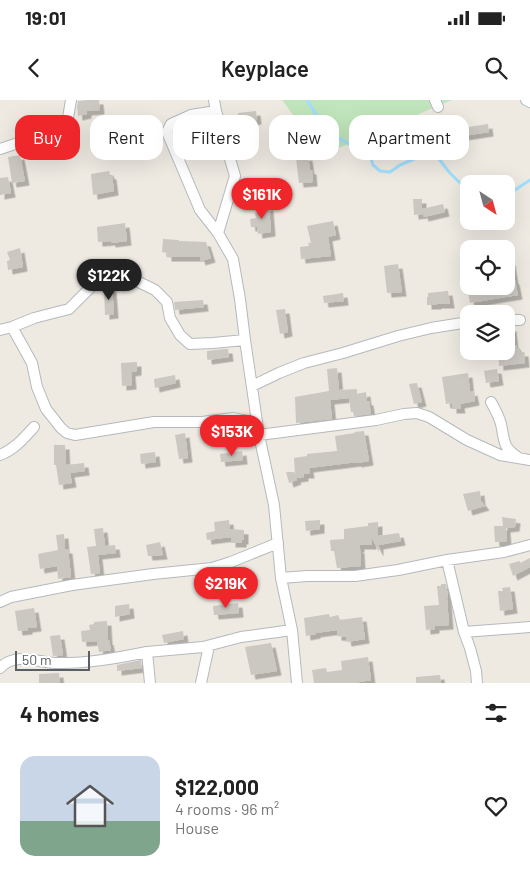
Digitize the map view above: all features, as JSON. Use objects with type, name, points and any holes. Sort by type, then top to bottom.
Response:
[{"type":"street","points":[[0,149],[24,141],[44,143],[64,137],[69,130],[70,100]]},
{"type":"street","points":[[214,100],[235,176],[218,233]]},
{"type":"street","points":[[526,100],[530,102]]},
{"type":"street","points":[[216,111],[190,115],[171,124],[167,132],[200,210],[218,233],[233,259],[257,423],[274,505],[281,578],[292,630],[297,683]]},
{"type":"street","points":[[0,330],[34,318],[70,309],[92,285],[98,272],[110,268],[155,290],[167,302],[170,318],[180,335],[190,344],[213,344],[245,340]]},
{"type":"street","points":[[515,320],[520,320]]},
{"type":"street","points":[[252,386],[304,363],[398,336],[460,323]]},
{"type":"street","points":[[12,327],[32,363],[37,387],[46,409],[60,428],[67,433],[75,435],[154,422],[202,422],[233,418],[257,423]]},
{"type":"street","points":[[492,402],[507,448],[525,459]]},
{"type":"street","points":[[259,435],[417,413],[429,417],[460,436],[500,456],[525,459]]},
{"type":"street","points":[[0,455],[16,446],[34,427]]},
{"type":"street","points":[[0,602],[11,597],[72,585],[212,568],[278,543]]},
{"type":"street","points":[[281,578],[355,576],[504,552],[530,545]]},
{"type":"street","points":[[447,560],[464,632],[474,663],[477,683]]},
{"type":"street","points":[[464,632],[530,627]]},
{"type":"street","points":[[0,668],[4,663],[14,659],[54,663],[94,662],[147,652],[204,648],[241,637],[292,630]]},
{"type":"street","points":[[201,683],[209,646]]},
{"type":"street","points":[[147,652],[150,683]]},
{"type":"green space","points":[[282,100],[452,100],[417,115],[349,115],[349,144],[339,148],[339,115],[293,115]]},
{"type":"building","points":[[99,100],[100,110],[87,111],[87,114],[78,115],[78,101]]},
{"type":"building","points":[[256,111],[256,115],[238,115],[238,113]]},
{"type":"building","points":[[488,124],[489,132],[469,135],[469,127]]},
{"type":"building","points":[[15,156],[15,160],[21,160],[25,181],[12,183],[8,157]]},
{"type":"building","points":[[296,160],[309,160],[313,182],[299,183]]},
{"type":"building","points":[[109,171],[110,175],[112,175],[114,191],[93,195],[91,174]]},
{"type":"building","points":[[8,177],[11,193],[0,195],[0,178]]},
{"type":"building","points":[[413,199],[422,199],[422,209],[443,204],[445,212],[424,217],[422,210],[423,214],[414,215]]},
{"type":"building","points":[[269,206],[271,232],[258,234],[257,227],[251,227],[250,219],[256,218],[257,208]]},
{"type":"building","points":[[333,221],[336,235],[328,237],[331,256],[301,259],[300,247],[309,246],[308,243],[311,243],[307,226]]},
{"type":"building","points":[[125,223],[127,241],[98,242],[97,227]]},
{"type":"building","points":[[163,239],[206,242],[211,258],[201,261],[200,257],[167,257],[167,253],[162,252]]},
{"type":"building","points":[[20,248],[23,267],[8,270],[7,261],[10,260],[7,252]]},
{"type":"building","points":[[398,264],[402,292],[387,293],[384,266]]},
{"type":"building","points":[[515,280],[518,295],[470,303],[468,295],[515,295]]},
{"type":"building","points":[[112,287],[114,314],[105,315],[104,288]]},
{"type":"building","points":[[448,291],[450,304],[427,305],[428,293]]},
{"type":"building","points":[[343,293],[344,301],[324,303],[323,296]]},
{"type":"building","points":[[203,300],[204,307],[175,310],[174,302]]},
{"type":"building","points":[[285,309],[288,332],[280,334],[276,310]]},
{"type":"building","points":[[515,345],[517,349],[520,348],[520,352],[524,352],[525,363],[499,366],[499,360],[515,360]]},
{"type":"building","points":[[228,349],[229,357],[207,359],[207,351]]},
{"type":"building","points":[[137,362],[137,371],[131,372],[132,385],[122,386],[121,363]]},
{"type":"building","points":[[337,368],[339,390],[357,389],[357,394],[366,392],[371,414],[354,416],[353,412],[351,412],[349,398],[330,400],[332,419],[296,423],[295,397],[329,391],[327,369]]},
{"type":"building","points":[[497,369],[499,381],[486,383],[484,371]]},
{"type":"building","points":[[468,373],[470,392],[473,391],[475,401],[460,404],[461,409],[452,409],[452,403],[446,404],[442,377]]},
{"type":"building","points":[[175,375],[176,383],[155,388],[154,379]]},
{"type":"building","points":[[417,383],[422,402],[414,404],[409,384]]},
{"type":"building","points":[[364,431],[369,461],[309,468],[310,474],[304,474],[304,477],[296,478],[297,480],[289,483],[286,472],[294,472],[295,474],[294,458],[307,456],[307,454],[337,451],[335,436]]},
{"type":"building","points":[[185,433],[188,458],[179,459],[175,435]]},
{"type":"building","points":[[54,445],[65,445],[66,465],[84,463],[85,471],[70,473],[72,483],[59,485],[56,465],[54,465]]},
{"type":"building","points":[[242,451],[243,460],[221,462],[220,454]]},
{"type":"building","points":[[155,452],[156,462],[141,464],[140,454]]},
{"type":"building","points":[[480,491],[481,501],[485,506],[468,511],[463,494]]},
{"type":"building","points":[[502,517],[516,519],[515,527],[506,528],[507,542],[495,542],[494,526],[503,526]]},
{"type":"building","points":[[229,520],[230,529],[244,530],[244,540],[242,540],[242,543],[231,543],[231,537],[207,540],[206,533],[215,531],[214,522]]},
{"type":"building","points":[[320,520],[320,529],[306,531],[305,521]]},
{"type":"building","points":[[378,522],[378,536],[399,533],[401,541],[379,545],[379,552],[372,538],[372,545],[360,545],[360,548],[357,548],[360,549],[361,566],[337,568],[334,551],[331,551],[330,540],[344,539],[344,529],[368,526],[368,523]]},
{"type":"building","points":[[103,528],[105,546],[115,545],[116,553],[98,555],[100,573],[91,574],[87,547],[96,546],[94,529]]},
{"type":"building","points":[[64,534],[65,549],[68,549],[71,577],[58,579],[57,566],[40,569],[38,554],[58,550],[56,535]]},
{"type":"building","points":[[160,542],[163,555],[148,556],[146,545]]},
{"type":"building","points":[[530,558],[530,567],[513,576],[509,564],[520,561],[520,563]]},
{"type":"building","points":[[441,584],[446,584],[449,625],[435,626],[435,629],[426,630],[424,606],[439,605],[437,586],[441,586]]},
{"type":"building","points":[[510,587],[513,609],[500,611],[498,591],[503,591],[502,588]]},
{"type":"building","points":[[238,603],[239,613],[214,615],[213,606]]},
{"type":"building","points":[[129,604],[130,614],[115,617],[115,606]]},
{"type":"building","points":[[34,608],[37,627],[18,631],[15,611]]},
{"type":"building","points":[[329,614],[330,617],[338,615],[340,620],[362,617],[365,639],[347,642],[346,637],[337,636],[337,630],[306,636],[304,618]]},
{"type":"building","points":[[107,621],[108,641],[111,650],[99,652],[97,641],[82,642],[81,631],[90,630],[89,625],[94,624],[94,622]]},
{"type":"building","points":[[183,631],[184,639],[164,643],[162,635]]},
{"type":"building","points":[[60,635],[63,655],[53,656],[50,636]]},
{"type":"building","points":[[271,643],[277,671],[251,675],[245,647]]},
{"type":"building","points":[[368,657],[371,680],[354,683],[314,683],[312,670],[326,668],[327,672],[342,670],[341,661]]},
{"type":"building","points":[[141,660],[142,668],[117,671],[117,665]]},
{"type":"building","points":[[59,673],[60,683],[39,683],[39,674]]},
{"type":"building","points":[[440,675],[441,683],[416,683],[416,677]]},
{"type":"waterway","points":[[307,100],[325,129],[371,158],[373,165],[380,171],[390,172],[400,165],[428,153],[436,155],[460,183]]},
{"type":"waterway","points":[[515,190],[530,180]]}]
